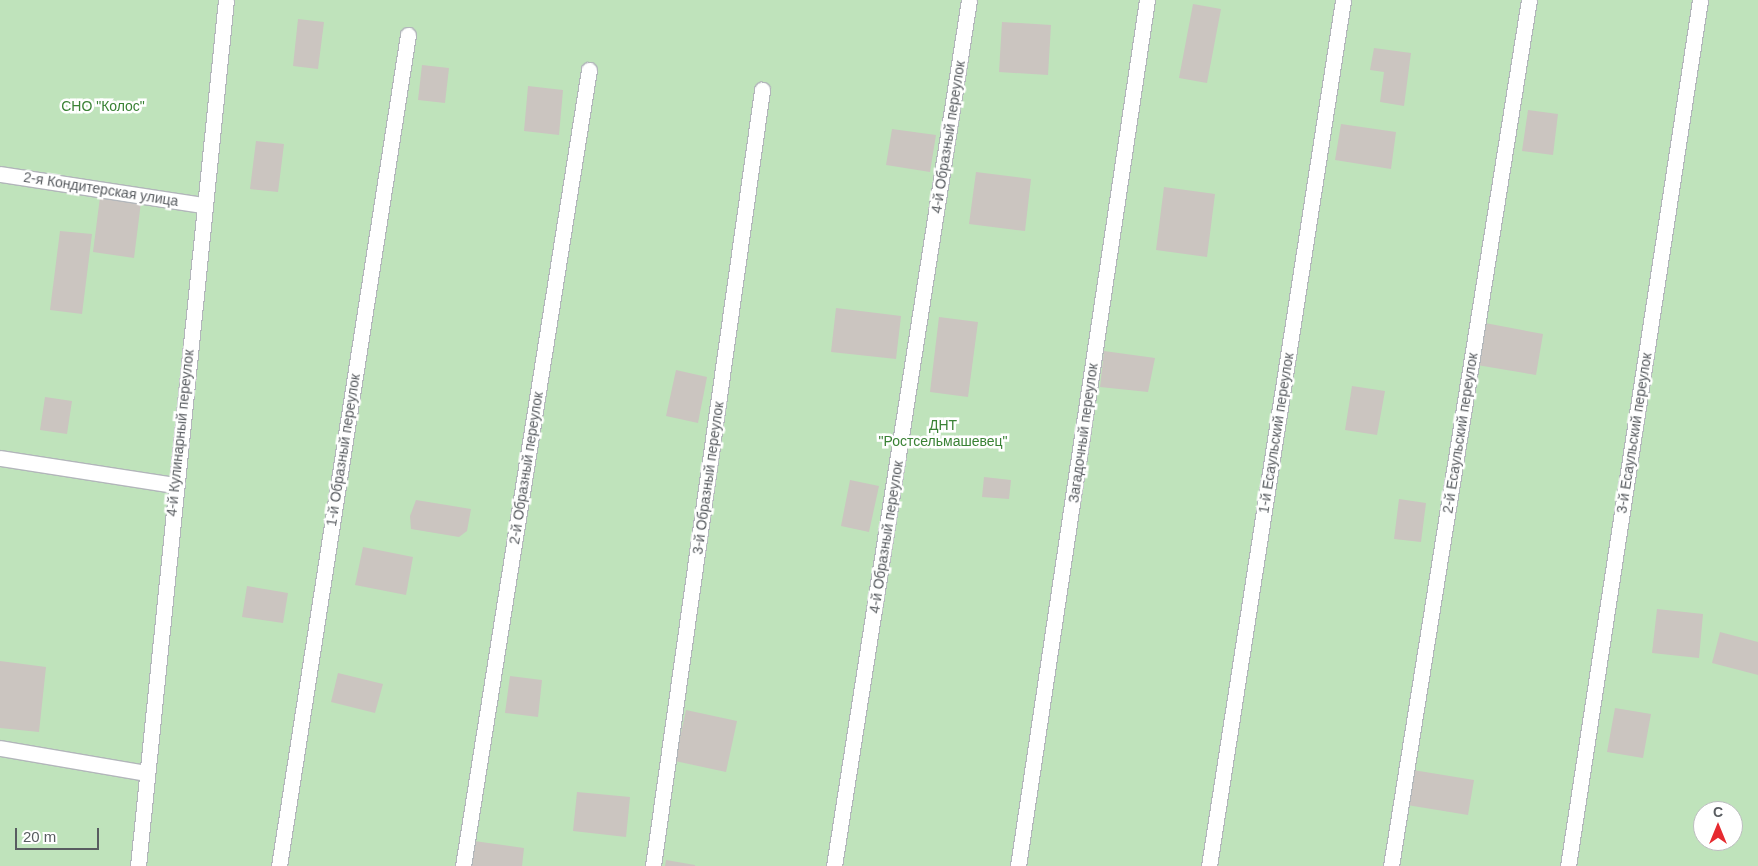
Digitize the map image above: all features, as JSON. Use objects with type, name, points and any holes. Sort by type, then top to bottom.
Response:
[{"type":"lane","name":"4-й Кулинарный переулок","points":[[138,866],[202,205],[226,0]]},
{"type":"lane","name":"4-й Образный переулок","points":[[834,866],[970,0]]},
{"type":"lane","name":"Загадочный переулок","points":[[1018,866],[1147,0]]},
{"type":"lane","name":"1-й Есаульский переулок","points":[[1209,866],[1343,0]]},
{"type":"lane","name":"2-й Есаульский переулок","points":[[1391,866],[1529,0]]},
{"type":"lane","name":"3-й Есаульский переулок","points":[[1568,866],[1700,0]]},
{"type":"lane","name":"1-й Образный переулок","points":[[279,866],[408,35]]},
{"type":"lane","name":"2-й Образный переулок","points":[[463,866],[589,70]]},
{"type":"lane","name":"3-й Образный переулок","points":[[653,866],[762,90]]},
{"type":"lane","name":"2-я Кондитерская улица","points":[[0,174],[202,205]]},
{"type":"lane","points":[[0,458],[175,485]]},
{"type":"lane","points":[[0,748],[147,773]]},
{"type":"green space","name":"ДНТ \"Ростсельмашевец\"","points":[[0,0],[1758,0],[1758,866],[0,866]]},
{"type":"building","points":[[1193,4],[1221,9],[1207,83],[1179,78]]},
{"type":"building","points":[[298,19],[324,22],[318,69],[293,66]]},
{"type":"building","points":[[1002,22],[1051,25],[1048,75],[999,72]]},
{"type":"building","points":[[1374,48],[1411,53],[1404,106],[1380,102],[1384,72],[1370,70]]},
{"type":"building","points":[[422,65],[449,68],[445,103],[418,100]]},
{"type":"building","points":[[528,86],[563,90],[559,135],[524,131]]},
{"type":"building","points":[[1528,110],[1558,114],[1553,155],[1522,151]]},
{"type":"building","points":[[1341,124],[1396,132],[1391,169],[1335,160]]},
{"type":"building","points":[[892,129],[936,135],[930,172],[886,165]]},
{"type":"building","points":[[256,141],[284,144],[278,192],[250,189]]},
{"type":"building","points":[[976,172],[1031,179],[1025,231],[969,224]]},
{"type":"building","points":[[1164,187],[1215,194],[1207,257],[1156,250]]},
{"type":"building","points":[[100,197],[141,202],[134,258],[93,252]]},
{"type":"building","points":[[60,231],[92,234],[82,314],[50,310]]},
{"type":"building","points":[[836,308],[901,316],[896,359],[831,352]]},
{"type":"building","points":[[939,317],[978,322],[968,397],[930,392]]},
{"type":"building","points":[[1485,323],[1543,334],[1536,375],[1477,365]]},
{"type":"building","points":[[1104,351],[1155,358],[1148,392],[1100,387]]},
{"type":"building","points":[[676,370],[707,377],[698,423],[666,416]]},
{"type":"building","points":[[1352,386],[1385,391],[1377,435],[1345,430]]},
{"type":"building","points":[[45,397],[72,401],[67,434],[40,430]]},
{"type":"building","points":[[984,477],[1011,480],[1009,499],[982,497]]},
{"type":"building","points":[[850,480],[879,486],[869,532],[841,526]]},
{"type":"building","points":[[1399,499],[1426,503],[1421,542],[1394,539]]},
{"type":"building","points":[[416,500],[471,509],[467,531],[459,537],[411,529],[410,516]]},
{"type":"building","points":[[363,547],[413,557],[406,595],[355,585]]},
{"type":"building","points":[[247,586],[288,593],[283,623],[242,617]]},
{"type":"building","points":[[1657,609],[1703,614],[1699,658],[1652,653]]},
{"type":"building","points":[[1720,632],[1758,642],[1758,675],[1712,663]]},
{"type":"building","points":[[0,661],[46,667],[39,732],[0,728]]},
{"type":"building","points":[[338,673],[383,684],[375,713],[331,702]]},
{"type":"building","points":[[510,676],[542,680],[538,717],[505,713]]},
{"type":"building","points":[[1615,708],[1651,714],[1643,758],[1607,752]]},
{"type":"building","points":[[686,710],[737,721],[726,772],[675,761]]},
{"type":"building","points":[[1413,770],[1474,780],[1468,815],[1407,805]]},
{"type":"building","points":[[577,792],[630,797],[626,837],[573,831]]},
{"type":"building","points":[[474,841],[524,848],[522,866],[471,866]]},
{"type":"building","points":[[666,860],[695,865],[695,866],[665,866]]},
{"type":"park label","name":"СНО \"Колос\"","points":[[103,106]]}]
